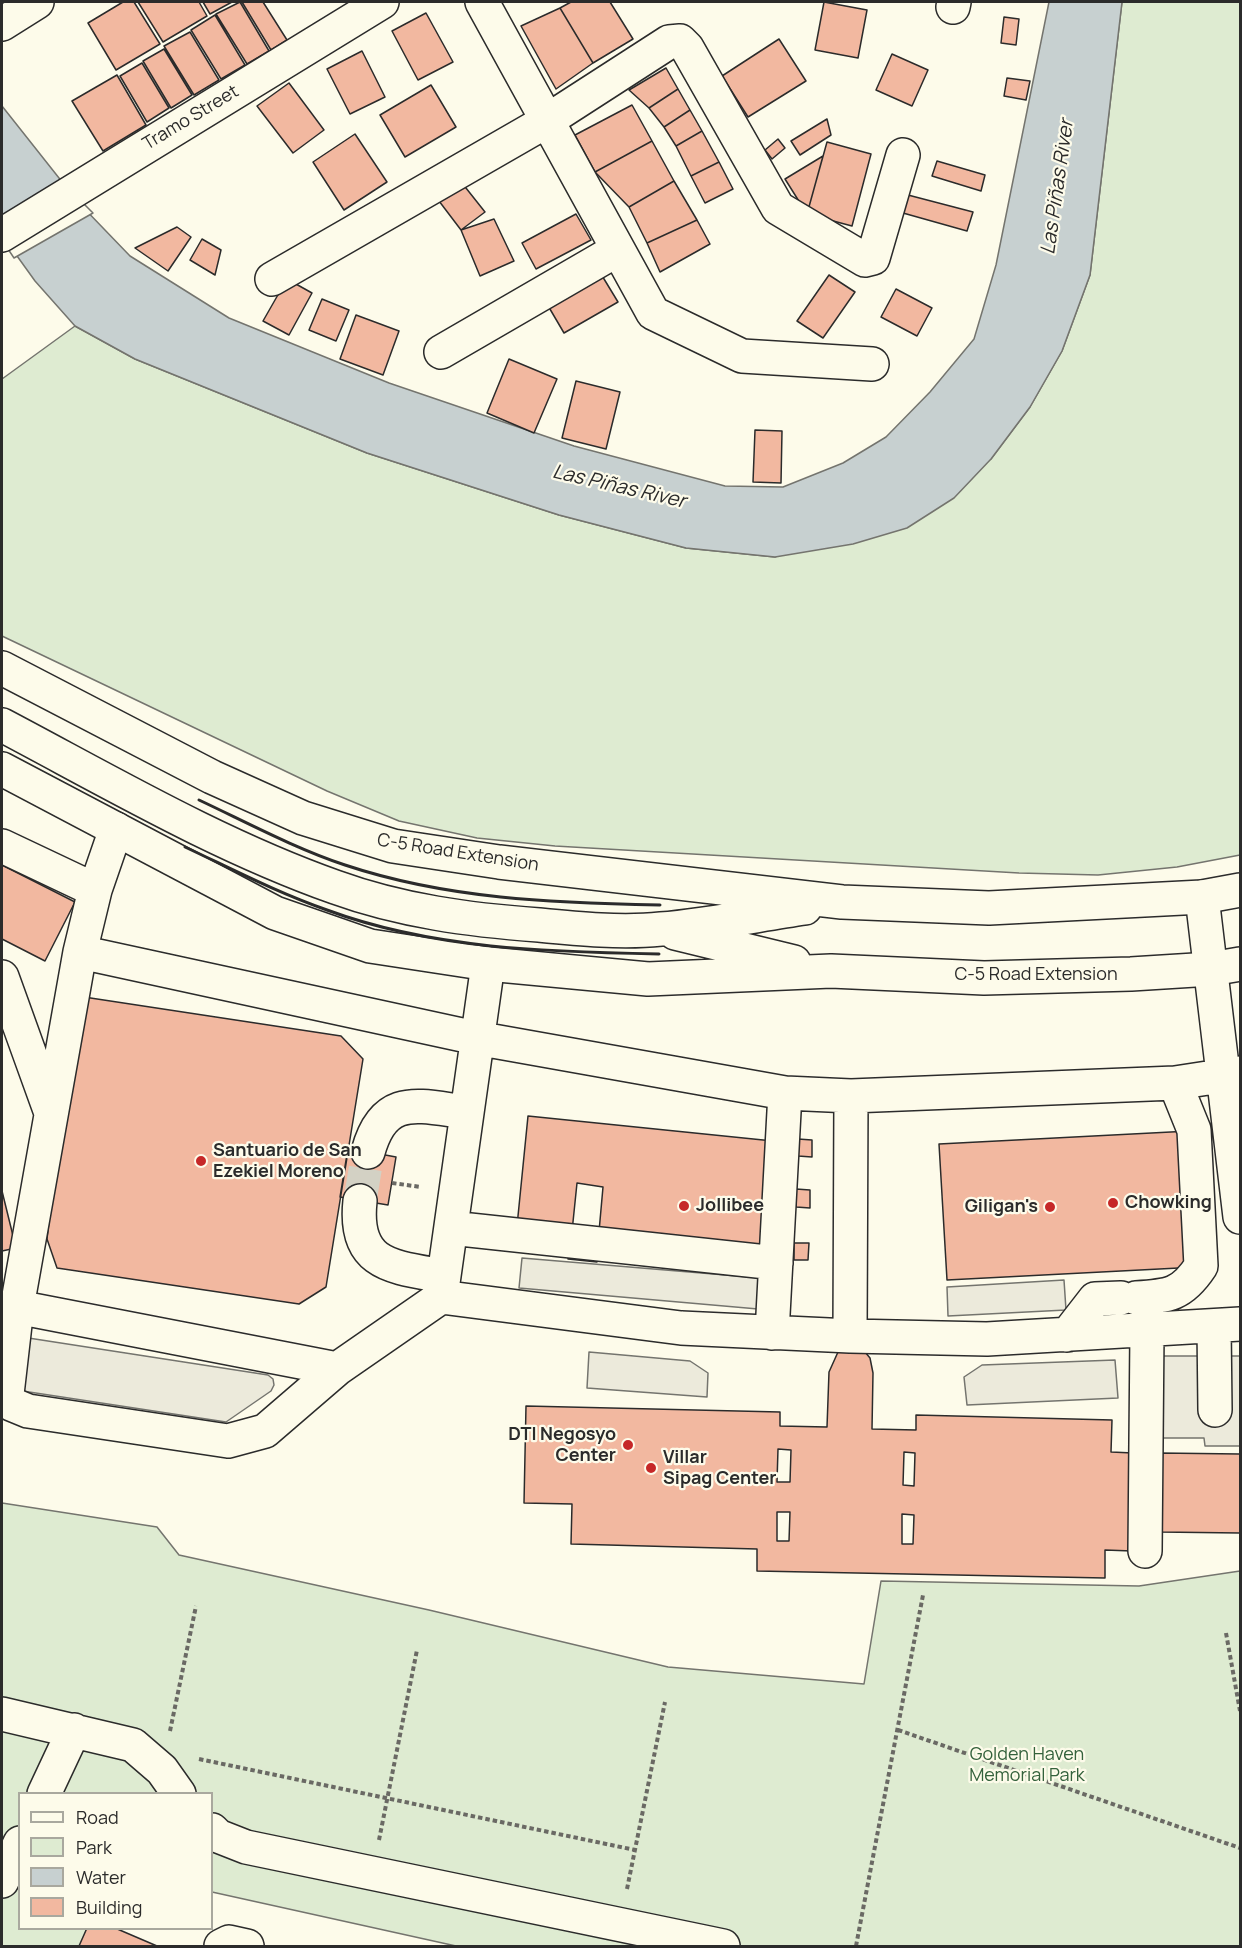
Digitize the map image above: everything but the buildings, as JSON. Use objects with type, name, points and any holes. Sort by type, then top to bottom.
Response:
[{"type":"main road","points":[[2,24],[37,2]]},
{"type":"main road","name":"Tramo Street","points":[[2,235],[382,2]]},
{"type":"main road","points":[[482,2],[545,122],[653,313],[742,356],[872,364]]},
{"type":"main road","points":[[272,279],[545,122],[669,42],[680,41],[687,48],[778,208],[865,260],[873,258],[903,155]]},
{"type":"main road","points":[[441,352],[617,250]]},
{"type":"main road","name":"C-5 Road Extension","points":[[2,669],[212,777],[303,818],[393,846],[499,862],[842,902],[990,908],[1202,897],[1240,890]]},
{"type":"main road","name":"C-5 Road Extension","points":[[2,725],[188,822],[336,887],[409,908],[486,921],[567,928],[660,930],[842,902]]},
{"type":"main road","name":"C-5 Road Extension","points":[[2,769],[274,913],[370,946],[488,964],[648,979],[831,971],[984,978],[1131,974],[1226,967]]},
{"type":"main road","points":[[116,829],[95,890],[80,952],[17,1307],[7,1394],[11,1404],[28,1410],[228,1442],[265,1431],[337,1369],[443,1286],[488,964]]},
{"type":"main road","points":[[2,846],[95,890]]},
{"type":"main road","points":[[1202,897],[1226,967],[1240,1217]]},
{"type":"main road","name":"C-5 Road Extension","points":[[660,930],[831,971]]},
{"type":"main road","points":[[80,952],[476,1038],[784,1093],[852,1096],[1175,1083],[1232,1074]]},
{"type":"main road","points":[[2,976],[52,1114]]},
{"type":"main road","points":[[1067,1335],[1095,1299],[1166,1296],[1176,1293],[1201,1266],[1194,1130],[1175,1083]]},
{"type":"main road","points":[[772,1333],[784,1093]]},
{"type":"main road","points":[[850,1336],[852,1096]]},
{"type":"main road","points":[[368,1152],[381,1122],[392,1110],[404,1106],[466,1112]]},
{"type":"main road","points":[[360,1201],[358,1219],[365,1246],[378,1260],[395,1268],[443,1286],[681,1328],[850,1336],[987,1339],[1147,1332],[1227,1325],[1215,1410]]},
{"type":"main road","points":[[451,1228],[776,1263]]},
{"type":"main road","points":[[17,1307],[337,1369]]},
{"type":"main road","points":[[1145,1551],[1147,1332]]},
{"type":"main road","points":[[2,1714],[134,1745],[169,1772]]},
{"type":"main road","points":[[45,1792],[74,1730]]},
{"type":"main road","points":[[213,1831],[218,1836],[246,1847],[620,1923],[723,1947]]},
{"type":"main road","points":[[2,1881],[18,1848]]},
{"type":"main road","points":[[220,1947],[229,1942],[247,1947]]},
{"type":"path","points":[[392,1183],[419,1187]]},
{"type":"path","points":[[856,1947],[923,1595]]},
{"type":"path","points":[[196,1606],[169,1772],[388,1798],[635,1850]]},
{"type":"path","points":[[1226,1633],[1240,1711]]},
{"type":"path","points":[[373,1872],[417,1650]]},
{"type":"path","points":[[620,1923],[665,1702]]},
{"type":"path","points":[[898,1730],[1240,1848]]},
{"type":"green space","points":[[1122,2],[1240,2],[1240,855],[1177,867],[1098,875],[1019,873],[555,846],[477,838],[399,821],[327,791],[2,636],[2,379],[75,326],[135,359],[367,453],[559,515],[686,548],[775,557],[991,459],[1030,407],[1062,351],[1090,275]]},
{"type":"green space","name":"Golden Haven Memorial Park","points":[[2,1503],[157,1527],[179,1555],[429,1610],[668,1667],[864,1684],[881,1581],[1139,1586],[1240,1571],[1240,1946],[456,1946],[213,1892],[213,1792],[18,1792],[18,1930],[106,1930],[98,1946],[2,1946]]},
{"type":"shaded area","points":[[522,1258],[761,1278],[758,1309],[519,1288]]},
{"type":"shaded area","points":[[1064,1280],[1066,1310],[948,1316],[947,1287]]},
{"type":"shaded area","points":[[22,1337],[268,1375],[273,1379],[274,1385],[271,1391],[226,1422],[16,1390]]},
{"type":"shaded area","points":[[589,1352],[690,1361],[708,1373],[707,1397],[587,1388]]},
{"type":"shaded area","points":[[1159,1356],[1240,1356],[1240,1446],[1205,1446],[1204,1438],[1160,1438]]},
{"type":"shaded area","points":[[1115,1360],[1118,1398],[967,1405],[964,1377],[982,1365]]},
{"type":"water","name":"Las Piñas River","points":[[1049,2],[1122,2],[1090,275],[1062,351],[1030,407],[991,459],[954,498],[907,528],[853,544],[775,557],[686,548],[559,515],[367,453],[135,359],[75,326],[35,281],[2,235],[2,106],[78,202],[130,256],[229,318],[389,383],[574,446],[725,486],[783,487],[843,463],[886,437],[930,392],[974,339],[996,265]]},
{"type":"pier","points":[[80,200],[93,213],[14,258],[2,240]]},
{"type":"tunnel","points":[[360,1201],[368,1152]]},
{"type":"wall","points":[[199,800],[326,858],[383,876],[422,885],[501,897],[580,903],[660,905]]},
{"type":"wall","points":[[185,847],[327,910],[408,933],[491,946],[575,952],[659,954]]},
{"type":"place","name":"Santuario de San Ezekiel Moreno","points":[[201,1161]]},
{"type":"place","name":"Chowking","points":[[1113,1203]]},
{"type":"place","name":"Jollibee","points":[[684,1206]]},
{"type":"place","name":"Giligan's","points":[[1050,1207]]},
{"type":"place","name":"DTI Negosyo Center","points":[[628,1445]]},
{"type":"place","name":"Villar Sipag Center","points":[[651,1468]]}]
